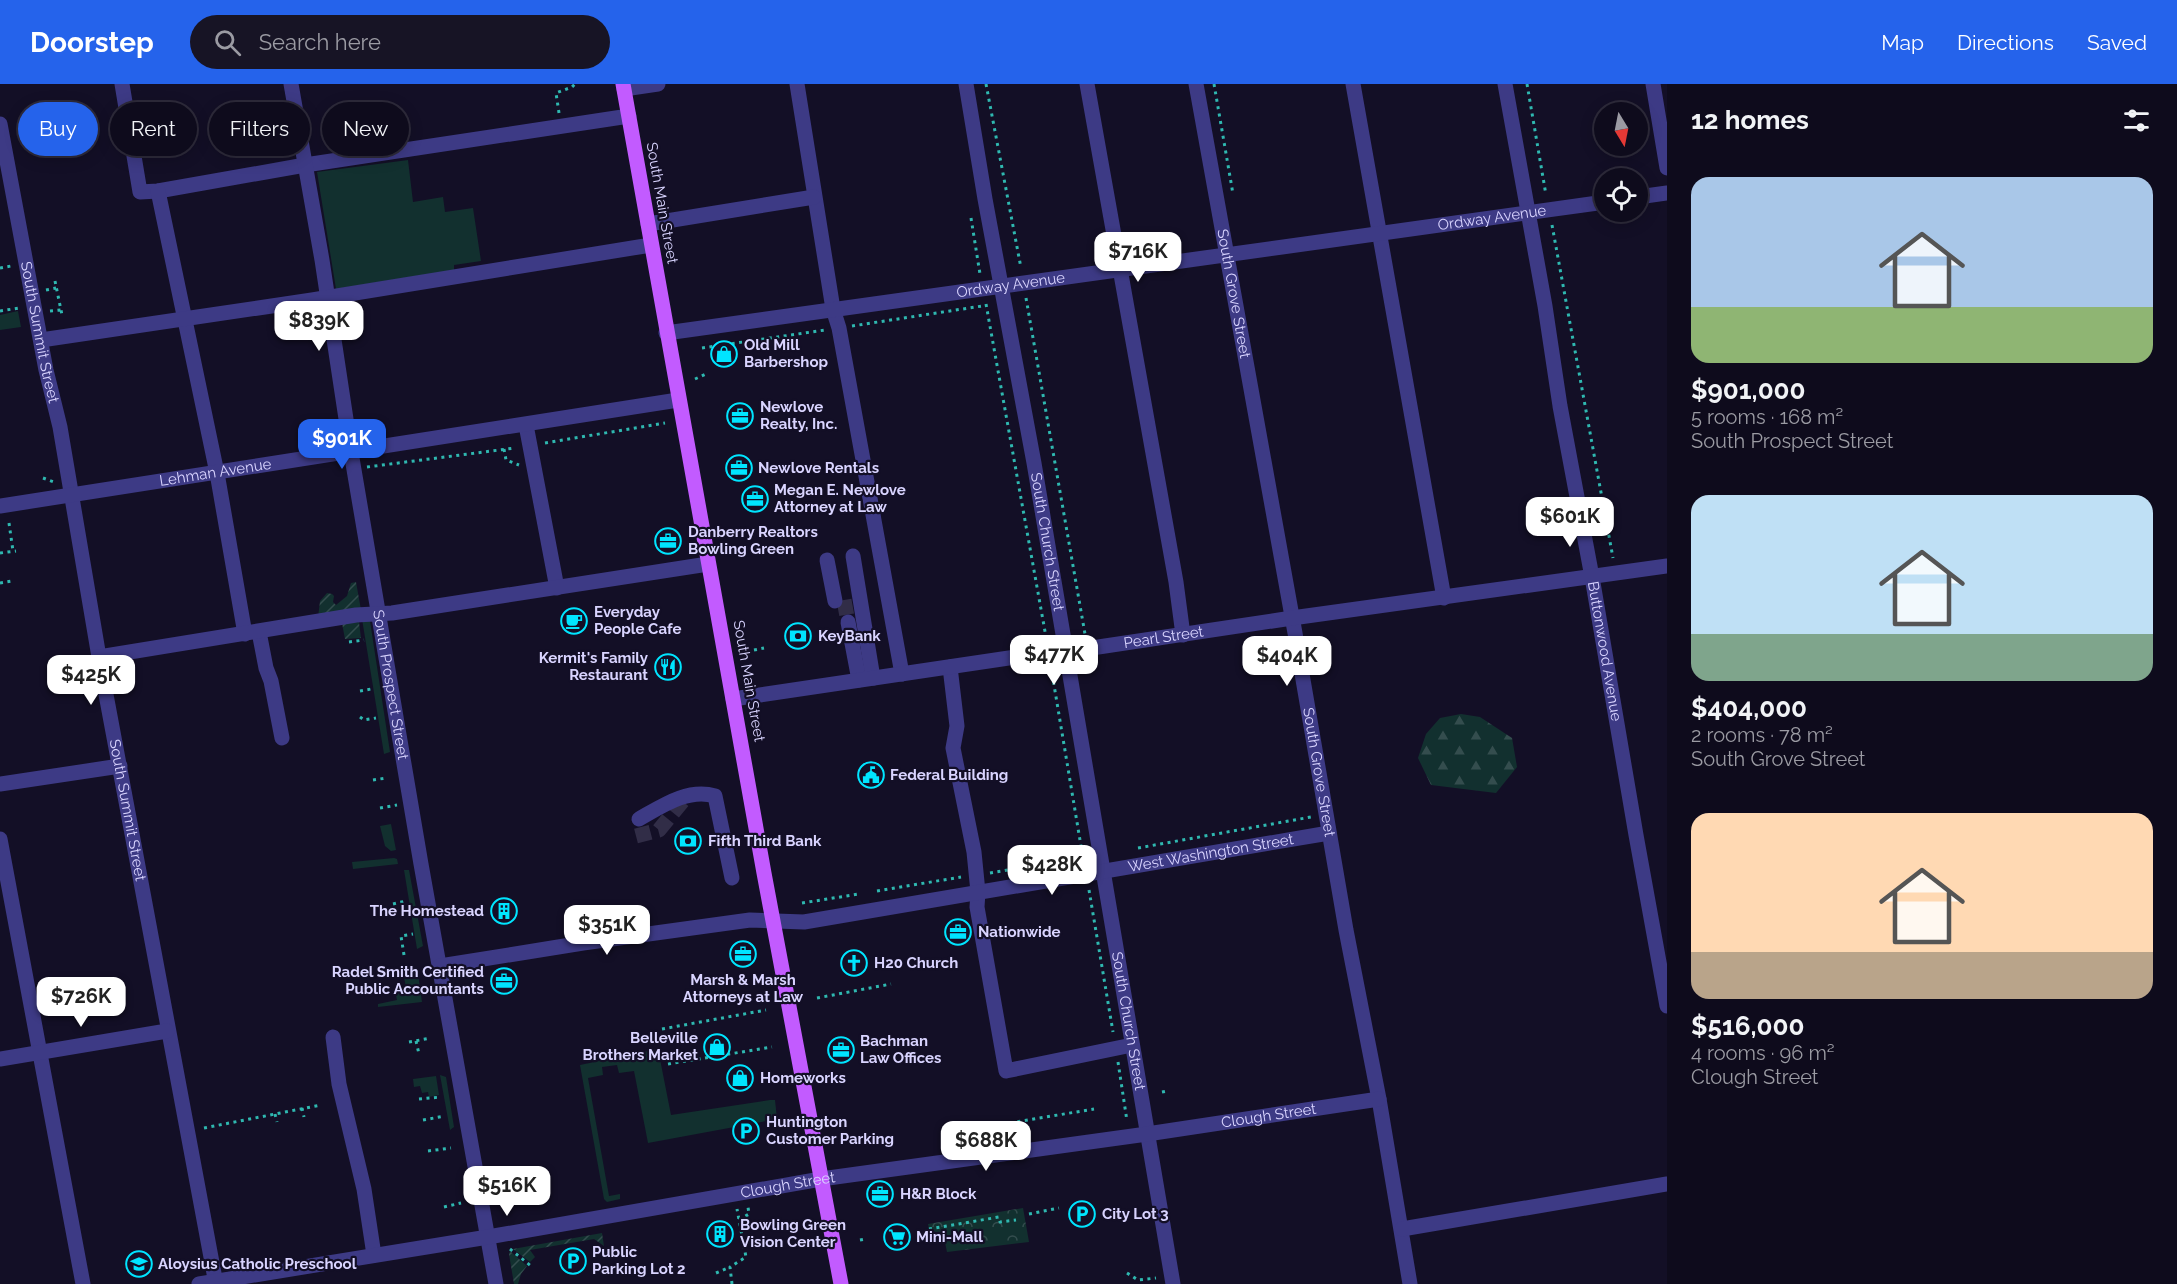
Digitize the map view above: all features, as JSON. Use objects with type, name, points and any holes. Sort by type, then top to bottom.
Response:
[{"type":"main road","name":"South Main Street","points":[[624,87],[772,921],[841,1284]]},
{"type":"street","points":[[122,84],[140,192],[629,116]]},
{"type":"street","name":"South Prospect Street","points":[[291,84],[328,298],[351,452],[496,1284]]},
{"type":"street","points":[[624,87],[658,84]]},
{"type":"street","points":[[796,84],[833,309],[839,328],[902,674]]},
{"type":"street","name":"South Church Street","points":[[966,84],[1104,871],[1147,1134],[1166,1281]]},
{"type":"street","points":[[1087,84],[1176,582],[1183,635]]},
{"type":"street","name":"South Grove Street","points":[[1197,84],[1346,930],[1379,1099],[1410,1284]]},
{"type":"street","points":[[1353,84],[1444,598]]},
{"type":"street","name":"Buttonwood Avenue","points":[[1505,84],[1667,1006]]},
{"type":"street","points":[[1653,84],[1667,168]]},
{"type":"street","name":"South Summit Street","points":[[0,124],[46,370],[60,427],[167,1031],[216,1282]]},
{"type":"street","points":[[158,191],[252,633],[272,681],[282,738]]},
{"type":"street","points":[[1648,196],[1667,193]]},
{"type":"street","points":[[648,224],[814,197]]},
{"type":"street","name":"Ordway Avenue","points":[[666,333],[982,287],[1594,204]]},
{"type":"street","points":[[41,340],[328,298],[651,245]]},
{"type":"street","name":"Lehman Avenue","points":[[0,506],[678,400]]},
{"type":"street","points":[[526,425],[556,588]]},
{"type":"street","points":[[839,600],[841,558],[862,680]]},
{"type":"street","points":[[99,657],[356,615],[379,614],[708,564]]},
{"type":"street","name":"Pearl Street","points":[[733,699],[1048,652],[1065,652],[1667,566]]},
{"type":"street","points":[[843,623],[862,680]]},
{"type":"street","points":[[950,667],[957,726],[953,748],[978,875],[977,907],[1006,1071],[1132,1045]]},
{"type":"street","points":[[0,784],[120,766]]},
{"type":"street","points":[[639,819],[670,801],[702,792],[715,796],[732,878]]},
{"type":"street","name":"West Washington Street","points":[[440,966],[683,928],[750,920],[804,922],[1329,833]]},
{"type":"street","points":[[0,839],[83,1284]]},
{"type":"street","points":[[0,1059],[167,1031]]},
{"type":"street","points":[[333,1036],[339,1084],[364,1189],[374,1255]]},
{"type":"street","name":"Clough Street","points":[[199,1284],[821,1179],[1379,1099]]},
{"type":"street","points":[[1402,1229],[1667,1184]]},
{"type":"path","points":[[561,127],[556,93],[575,84]]},
{"type":"path","points":[[986,84],[1086,638]]},
{"type":"path","points":[[1527,84],[1614,563]]},
{"type":"path","points":[[971,218],[1047,645]]},
{"type":"path","points":[[0,268],[13,266]]},
{"type":"path","points":[[55,281],[62,315]]},
{"type":"path","points":[[45,290],[57,288]]},
{"type":"path","points":[[0,311],[20,307]]},
{"type":"path","points":[[50,312],[61,310]]},
{"type":"path","points":[[695,379],[706,374]]},
{"type":"path","points":[[506,460],[507,466]]},
{"type":"path","points":[[43,478],[55,483]]},
{"type":"path","points":[[0,553],[14,551],[9,523]]},
{"type":"path","points":[[0,583],[12,581]]},
{"type":"path","points":[[349,642],[363,640]]},
{"type":"path","points":[[754,650],[764,648]]},
{"type":"path","points":[[1051,667],[1083,858],[1072,859]]},
{"type":"path","points":[[360,692],[371,689]]},
{"type":"path","points":[[360,717],[364,720],[376,718]]},
{"type":"path","points":[[373,780],[386,778]]},
{"type":"path","points":[[380,808],[391,806]]},
{"type":"path","points":[[1132,849],[1316,817]]},
{"type":"path","points":[[877,891],[1040,865]]},
{"type":"path","points":[[1089,890],[1113,1032]]},
{"type":"path","points":[[802,903],[859,894]]},
{"type":"path","points":[[393,904],[406,901]]},
{"type":"path","points":[[404,955],[400,936],[413,934]]},
{"type":"path","points":[[397,976],[419,972]]},
{"type":"path","points":[[817,998],[891,984]]},
{"type":"path","points":[[662,1029],[700,1020],[766,1010]]},
{"type":"path","points":[[409,1042],[431,1038]]},
{"type":"path","points":[[416,1041],[418,1054]]},
{"type":"path","points":[[668,1064],[772,1047]]},
{"type":"path","points":[[1117,1054],[1128,1129]]},
{"type":"path","points":[[419,1099],[441,1097]]},
{"type":"path","points":[[204,1128],[321,1105]]},
{"type":"path","points":[[302,1108],[304,1117]]},
{"type":"path","points":[[1010,1123],[1094,1109]]},
{"type":"path","points":[[275,1114],[277,1122]]},
{"type":"path","points":[[423,1120],[445,1116]]},
{"type":"path","points":[[428,1151],[451,1148]]},
{"type":"path","points":[[444,1207],[461,1203]]},
{"type":"path","points":[[739,1220],[749,1214],[748,1207]]},
{"type":"path","points":[[1029,1214],[1059,1208]]},
{"type":"path","points":[[716,1273],[746,1257],[737,1209]]},
{"type":"path","points":[[929,1229],[999,1217],[1000,1222],[1017,1220]]},
{"type":"path","points":[[510,1249],[531,1266]]},
{"type":"path","points":[[730,1267],[732,1284]]},
{"type":"path","points":[[1127,1273],[1138,1280],[1166,1281]]},
{"type":"green space","points":[[408,160],[413,202],[443,197],[445,212],[473,208],[481,261],[454,265],[454,270],[336,289],[317,172]]},
{"type":"green space","points":[[18,311],[21,327],[0,330],[0,315]]},
{"type":"green space","points":[[356,582],[361,610],[318,618],[320,601],[327,593],[334,596],[333,602],[336,605],[347,596],[351,583]]},
{"type":"green space","points":[[362,619],[370,621],[390,752],[384,754]]},
{"type":"green space","points":[[359,622],[361,638],[345,639],[342,623]]},
{"type":"green space","points":[[1461,714],[1480,717],[1512,738],[1517,767],[1496,793],[1431,785],[1418,758],[1426,734],[1440,718]]},
{"type":"green space","points":[[391,824],[396,850],[391,851],[385,846],[380,826]]},
{"type":"green space","points":[[397,859],[398,864],[353,869],[352,862]]},
{"type":"green space","points":[[404,870],[409,870],[423,946],[417,949]]},
{"type":"green space","points":[[418,974],[422,1002],[378,1007],[378,1004],[397,1000],[395,991],[406,988],[404,977]]},
{"type":"green space","points":[[658,1049],[671,1115],[775,1100],[777,1119],[648,1143],[634,1071],[619,1073],[617,1065],[602,1067],[603,1075],[588,1078],[609,1196],[620,1194],[620,1199],[607,1202],[604,1199],[580,1065]]},
{"type":"green space","points":[[440,1075],[446,1077],[454,1127],[450,1130]]},
{"type":"green space","points":[[436,1076],[439,1095],[429,1097],[428,1092],[422,1093],[420,1086],[414,1087],[413,1079]]},
{"type":"green space","points":[[1023,1208],[1029,1242],[947,1252],[944,1237],[931,1239],[928,1224]]},
{"type":"green space","points":[[602,1233],[604,1246],[594,1239],[530,1250],[535,1257],[530,1262],[513,1249]]},
{"type":"green space","points":[[510,1251],[527,1266],[518,1284],[514,1284]]},
{"type":"tunnel","points":[[844,600],[848,622]]},
{"type":"tunnel","points":[[636,836],[659,830],[686,797]]},
{"type":"place","name":"Old Mill Barbershop","points":[[724,354]]},
{"type":"place","name":"Newlove Realty, Inc.","points":[[740,416]]},
{"type":"place","name":"Newlove Rentals","points":[[739,468]]},
{"type":"place","name":"Megan E. Newlove Attorney at Law","points":[[755,499]]},
{"type":"place","name":"Danberry Realtors Bowling Green","points":[[668,541]]},
{"type":"place","name":"Everyday People Cafe","points":[[574,621]]},
{"type":"place","name":"KeyBank","points":[[798,636]]},
{"type":"place","name":"Kermit's Family Restaurant","points":[[668,667]]},
{"type":"place","name":"Federal Building","points":[[871,775]]},
{"type":"place","name":"Fifth Third Bank","points":[[688,841]]},
{"type":"place","name":"The Homestead","points":[[504,911]]},
{"type":"place","name":"Nationwide","points":[[958,932]]},
{"type":"place","name":"Marsh & Marsh Attorneys at Law","points":[[743,954]]},
{"type":"place","name":"H20 Church","points":[[854,963]]},
{"type":"place","name":"Radel Smith Certified Public Accountants","points":[[504,981]]},
{"type":"place","name":"Belleville Brothers Market","points":[[717,1047]]},
{"type":"place","name":"Bachman Law Offices","points":[[841,1050]]},
{"type":"place","name":"Homeworks","points":[[740,1078]]},
{"type":"place","name":"Huntington Customer Parking","points":[[746,1131]]},
{"type":"place","name":"H&R Block","points":[[880,1194]]},
{"type":"place","name":"City Lot 3","points":[[1082,1214]]},
{"type":"place","name":"Bowling Green Vision Center","points":[[720,1234]]},
{"type":"place","name":"Mini-Mall","points":[[897,1237]]},
{"type":"place","name":"Public Parking Lot 2","points":[[573,1261]]},
{"type":"place","name":"Aloysius Catholic Preschool","points":[[139,1264]]}]
